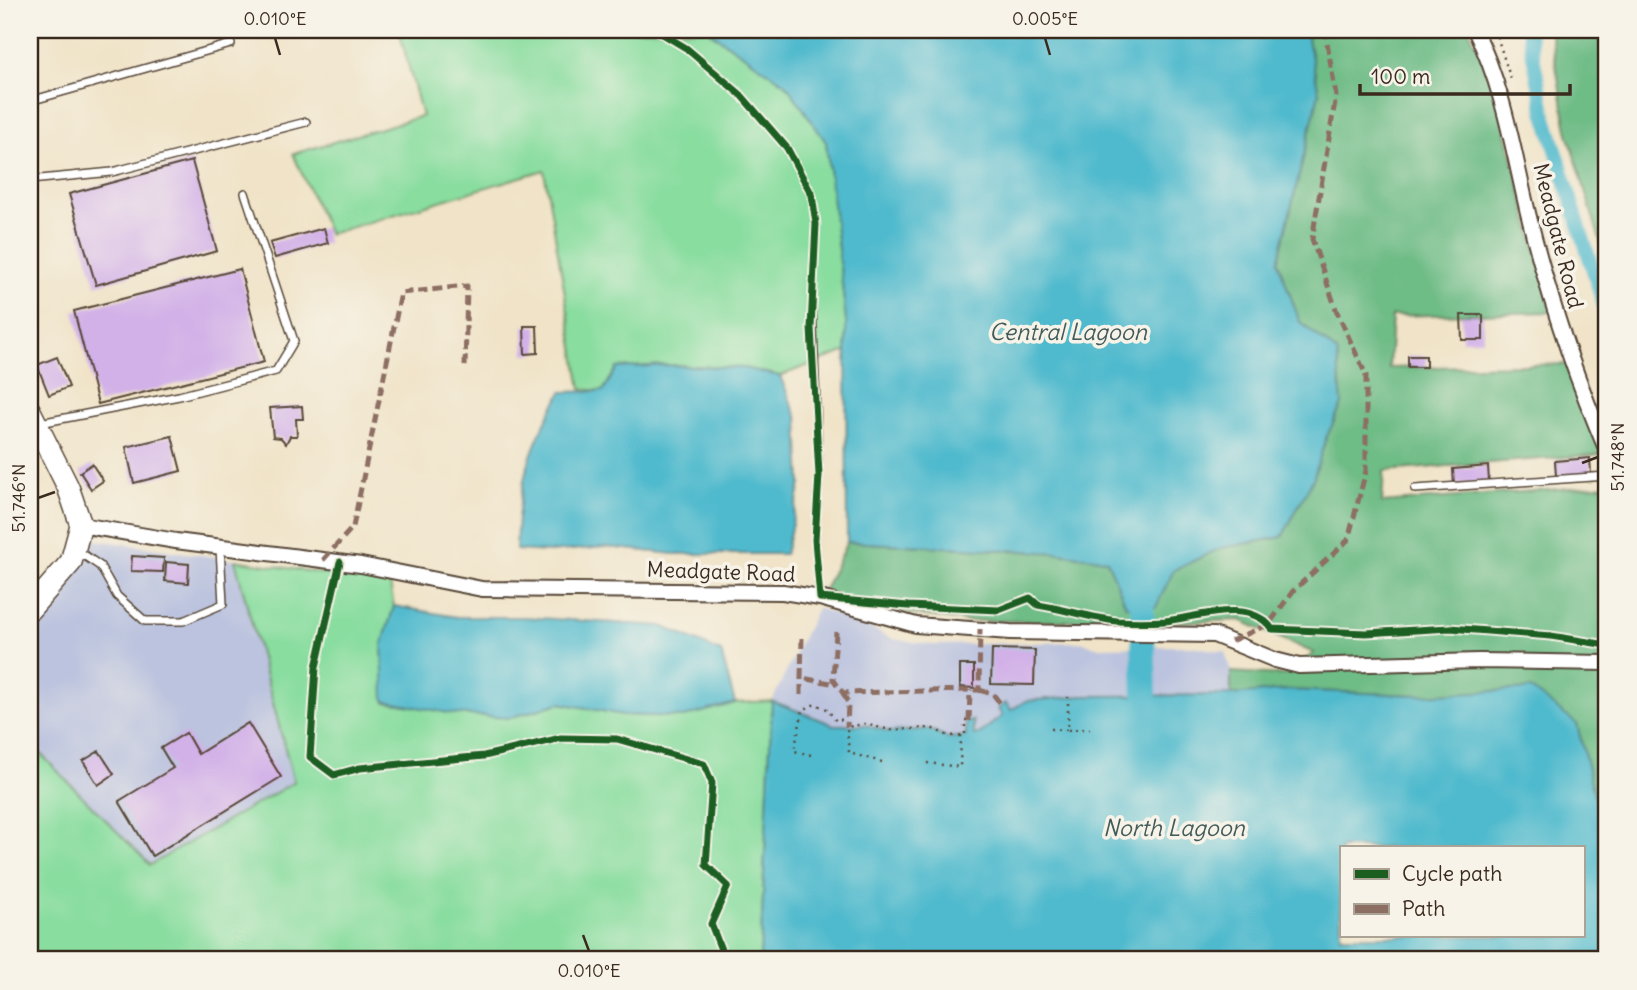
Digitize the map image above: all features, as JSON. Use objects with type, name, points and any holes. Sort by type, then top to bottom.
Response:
[{"type":"street","name":"Meadgate Road","points":[[1475,30],[1499,85],[1528,214],[1563,340],[1607,451]]},
{"type":"street","points":[[30,609],[64,573],[75,549],[81,525],[73,498],[33,417]]},
{"type":"street","name":"Meadgate Road","points":[[81,525],[220,547],[361,565],[482,589],[783,592],[820,598],[916,625],[1116,634],[1213,635],[1275,660],[1300,666],[1479,662],[1607,663]]},
{"type":"lane","points":[[30,47],[33,30]]},
{"type":"lane","points":[[30,101],[231,44]]},
{"type":"lane","points":[[30,180],[112,172],[306,122]]},
{"type":"lane","points":[[33,417],[179,396],[276,371],[294,341],[245,193]]},
{"type":"lane","points":[[812,304],[820,475],[815,540],[820,598]]},
{"type":"lane","points":[[1415,489],[1607,476]]},
{"type":"lane","points":[[75,549],[100,566],[117,596],[145,621],[183,621],[223,604],[220,547]]},
{"type":"path","points":[[1495,30],[1515,93]]},
{"type":"path","points":[[1068,697],[1068,730]]},
{"type":"path","points":[[811,755],[794,751],[803,710],[815,704],[827,709],[836,721],[844,719]]},
{"type":"path","points":[[882,762],[849,753],[847,727],[864,724],[884,730],[931,728],[949,736],[965,735],[965,720],[969,720]]},
{"type":"path","points":[[1051,729],[1090,729]]},
{"type":"path","points":[[927,763],[960,767],[961,735]]},
{"type":"shaded area","points":[[90,539],[235,560],[294,782],[150,865],[30,743],[30,624],[78,567]]},
{"type":"shaded area","points":[[817,608],[856,621],[893,639],[933,645],[1084,642],[1095,647],[1191,646],[1225,652],[1231,672],[1231,695],[1145,696],[1003,716],[979,734],[962,737],[948,738],[935,731],[890,732],[865,725],[834,725],[772,701]]},
{"type":"green space","points":[[399,30],[707,30],[786,84],[826,142],[846,320],[847,351],[780,376],[744,368],[664,365],[617,368],[603,391],[581,389],[544,170],[329,234],[293,154],[422,116]]},
{"type":"green space","points":[[1306,30],[1469,30],[1493,82],[1552,312],[1392,316],[1389,368],[1571,364],[1606,454],[1384,471],[1382,503],[1607,485],[1607,848],[1577,724],[1417,695],[1287,690],[1231,695],[1231,672],[1284,675],[1314,653],[1240,620],[1116,624],[1077,621],[966,621],[867,608],[820,598],[847,542],[1060,553],[1107,560],[1126,606],[1174,570],[1221,548],[1282,537],[1313,479],[1326,438],[1342,404],[1337,352],[1300,322],[1278,262],[1319,93]]},
{"type":"green space","points":[[1550,30],[1597,30],[1607,71],[1607,264],[1567,130]]},
{"type":"green space","points":[[235,560],[390,584],[394,606],[382,646],[385,702],[509,718],[560,703],[623,715],[684,717],[735,703],[772,701],[760,960],[30,960],[30,743],[150,865],[294,782]]},
{"type":"water","name":"Central Lagoon","points":[[707,30],[1306,30],[1319,93],[1278,262],[1300,322],[1337,352],[1342,404],[1326,438],[1313,479],[1282,537],[1221,548],[1174,570],[1156,607],[1126,606],[1107,560],[1060,553],[847,542],[846,320],[826,142],[786,84]]},
{"type":"water","points":[[1597,30],[1607,30],[1607,71]]},
{"type":"water","points":[[664,365],[744,368],[780,376],[798,419],[801,484],[785,554],[673,554],[606,547],[550,552],[516,550],[519,506],[527,467],[541,430],[562,392],[603,391],[617,368]]},
{"type":"water","points":[[394,606],[457,617],[524,617],[662,626],[721,652],[735,703],[684,717],[623,715],[560,703],[509,718],[454,714],[384,701],[382,646]]},
{"type":"water","name":"North Lagoon","points":[[1531,689],[1577,724],[1607,848],[1607,960],[760,960],[772,701],[834,725],[865,725],[890,732],[929,729],[948,738],[966,736],[966,722],[973,721],[974,735],[979,734],[1002,716],[998,708],[1006,703],[1011,710],[1026,701],[1083,696],[1231,695],[1287,690],[1417,695]]},
{"type":"building","points":[[192,161],[217,251],[96,285],[69,194]]},
{"type":"building","points":[[324,228],[328,243],[275,258],[270,243]]},
{"type":"building","points":[[240,269],[264,362],[98,404],[74,311]]},
{"type":"building","points":[[1461,315],[1483,315],[1483,340],[1462,340]]},
{"type":"building","points":[[524,326],[537,326],[538,353],[525,354]]},
{"type":"building","points":[[1408,356],[1426,356],[1426,367],[1408,367]]},
{"type":"building","points":[[57,357],[69,387],[49,395],[37,365]]},
{"type":"building","points":[[302,406],[303,419],[296,419],[297,436],[290,436],[286,444],[281,438],[273,437],[270,408]]},
{"type":"building","points":[[172,436],[181,471],[134,483],[126,447]]},
{"type":"building","points":[[1590,458],[1591,474],[1556,476],[1555,461]]},
{"type":"building","points":[[92,464],[103,481],[91,489],[80,472]]},
{"type":"building","points":[[1488,466],[1489,482],[1454,485],[1453,469]]},
{"type":"building","points":[[132,556],[164,558],[163,572],[131,571]]},
{"type":"building","points":[[166,562],[189,564],[188,583],[165,581]]},
{"type":"building","points":[[992,649],[1035,650],[1034,685],[991,684]]},
{"type":"building","points":[[960,665],[974,665],[974,688],[960,687]]},
{"type":"building","points":[[248,723],[281,777],[152,856],[119,801],[173,768],[161,748],[186,733],[198,754]]},
{"type":"building","points":[[99,751],[114,774],[98,785],[83,761]]},
{"type":"waterway","points":[[1528,30],[1544,111],[1607,316]]},
{"type":"waterway","points":[[1142,607],[1145,696]]},
{"type":"marked path","points":[[1231,641],[1269,624],[1293,591],[1348,540],[1366,471],[1366,375],[1337,312],[1312,239],[1336,96],[1325,30]]},
{"type":"marked path","points":[[323,560],[353,527],[401,293],[467,286],[465,368]]},
{"type":"marked path","points":[[836,632],[833,679],[843,693],[979,690],[980,629]]},
{"type":"marked path","points":[[802,638],[801,678],[837,684]]},
{"type":"marked path","points":[[801,678],[801,695]]},
{"type":"marked path","points":[[969,721],[970,690]]},
{"type":"marked path","points":[[979,690],[993,694],[1002,706]]},
{"type":"marked path","points":[[843,693],[848,703],[847,727]]},
{"type":"cycle path","points":[[656,30],[686,48],[741,95],[787,148],[812,195],[816,224],[811,328],[819,475],[815,540],[820,598],[999,610],[1030,598],[1038,605],[1117,621],[1165,621],[1236,612],[1262,619],[1272,629],[1366,633],[1450,628],[1551,636],[1607,645]]},
{"type":"cycle path","points":[[340,562],[316,667],[310,757],[334,775],[360,768],[484,756],[561,738],[617,739],[704,764],[712,783],[706,865],[728,886],[711,924],[725,960]]}]
